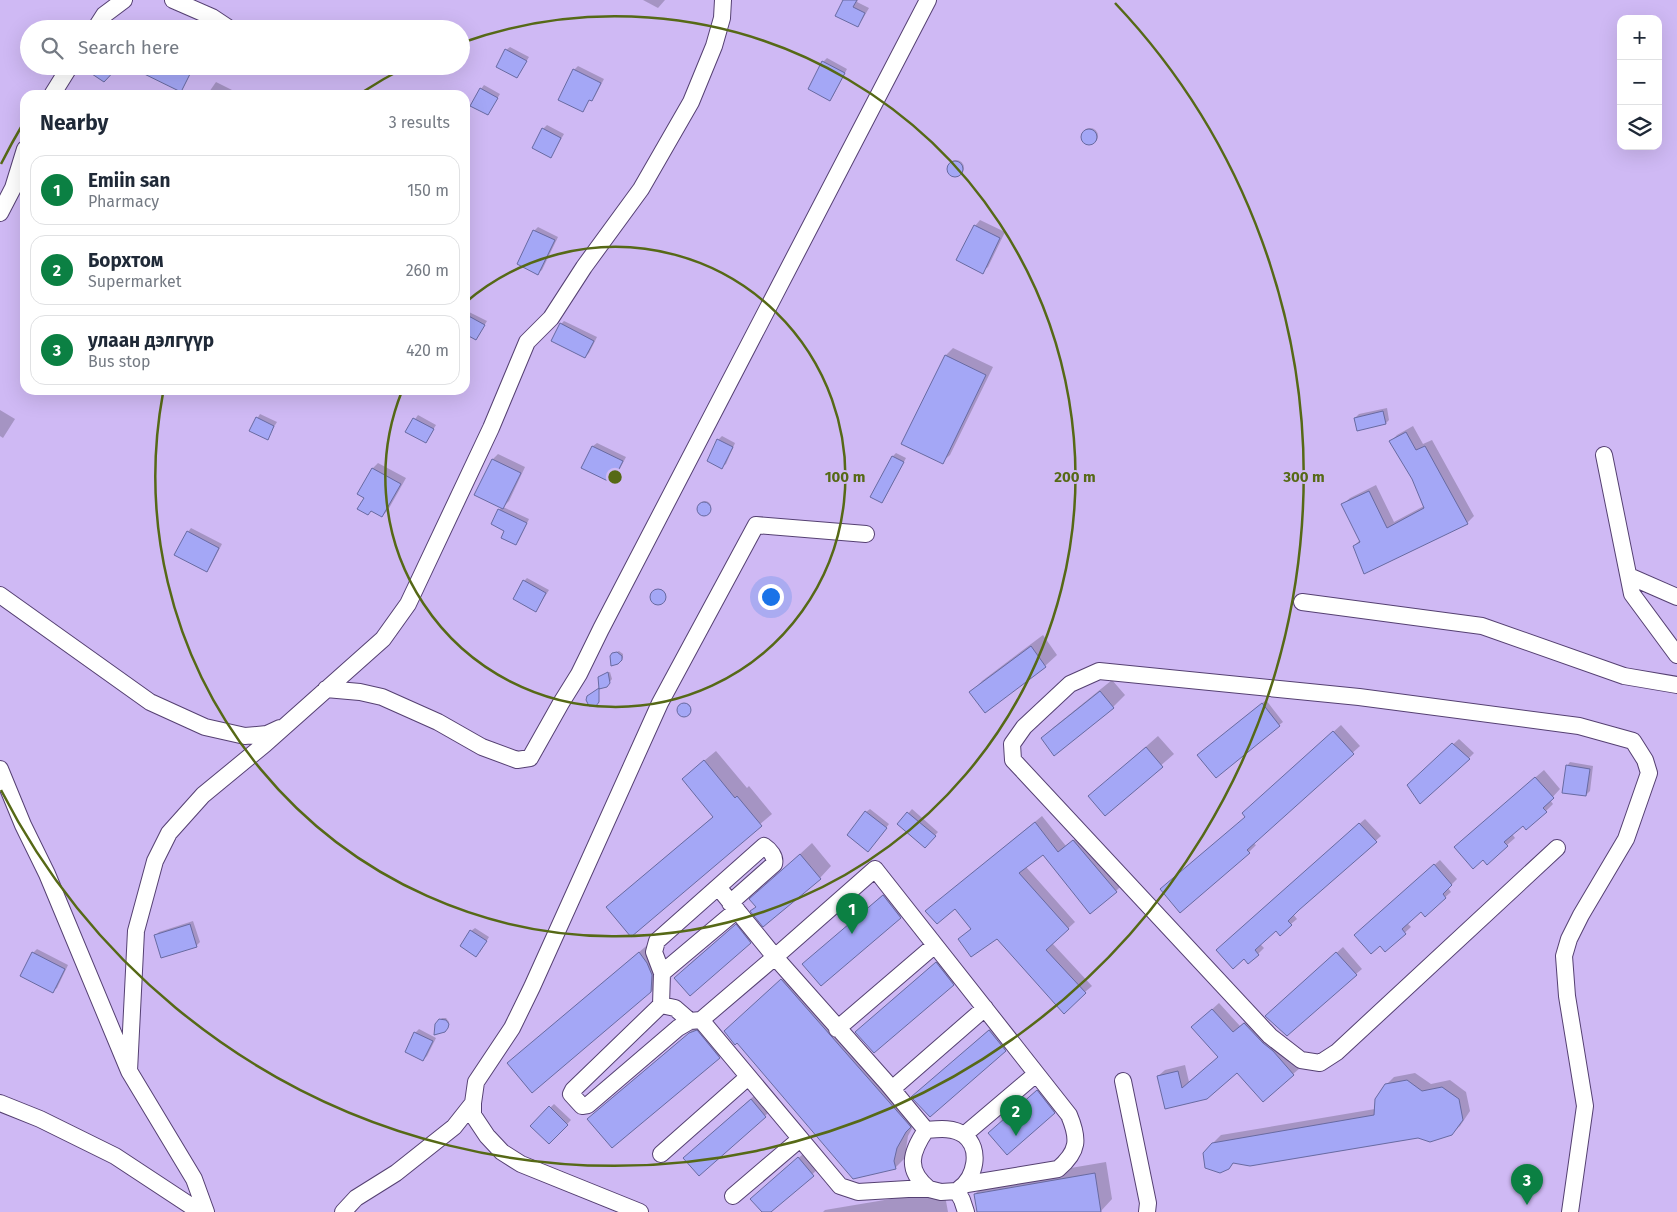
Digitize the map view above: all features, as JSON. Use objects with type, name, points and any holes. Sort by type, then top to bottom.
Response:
[{"type":"street","points":[[101,20],[104,15],[124,0]]},
{"type":"street","points":[[173,0],[216,20]]},
{"type":"street","points":[[129,1071],[136,931],[155,861],[169,833],[204,795],[285,727],[383,639],[408,604],[492,428],[527,342],[551,318],[584,267],[642,189],[691,102],[714,46],[722,18],[723,0]]},
{"type":"street","points":[[326,689],[360,692],[382,698],[438,722],[482,746],[518,760],[530,758],[560,703],[579,674],[928,0]]},
{"type":"street","points":[[55,90],[64,75]]},
{"type":"street","points":[[0,212],[13,188],[20,165]]},
{"type":"street","points":[[1604,456],[1632,594],[1677,655]]},
{"type":"street","points":[[640,1212],[521,1164],[502,1152],[487,1136],[473,1114],[476,1082],[512,1028],[660,703],[756,525],[866,534]]},
{"type":"street","points":[[1629,576],[1677,597]]},
{"type":"street","points":[[0,595],[150,702],[205,727],[245,736],[267,734],[285,727]]},
{"type":"street","points":[[1302,602],[1482,626],[1624,676],[1677,685]]},
{"type":"street","points":[[1557,848],[1337,1052],[1320,1063],[1301,1060],[1270,1036],[1013,760],[1012,744],[1024,728],[1070,684],[1099,671],[1388,700],[1579,726],[1633,741],[1645,760],[1649,773],[1626,839],[1581,915],[1569,939],[1564,956],[1567,996],[1585,1106],[1570,1212]]},
{"type":"street","points":[[0,769],[23,825],[47,874],[129,1071],[194,1178],[206,1212]]},
{"type":"street","points":[[661,1005],[662,973],[654,952],[657,941],[764,846],[770,850],[775,860],[774,864],[733,907],[662,973]]},
{"type":"street","points":[[935,945],[875,869],[775,957],[696,1021],[678,1028],[588,1105],[582,1106],[572,1094],[573,1090],[661,1005],[669,1005],[696,1021],[748,1077],[838,1184],[847,1189],[858,1192],[929,1189],[938,1192],[1058,1169],[1068,1161],[1075,1150],[1075,1130],[1069,1115],[935,945]]},
{"type":"street","points":[[718,887],[775,957],[926,1130]]},
{"type":"street","points":[[837,1028],[935,945]]},
{"type":"street","points":[[892,1089],[984,1008]]},
{"type":"street","points":[[964,1136],[1036,1074]]},
{"type":"street","points":[[661,1154],[748,1077]]},
{"type":"street","points":[[1123,1082],[1148,1202],[1147,1212]]},
{"type":"street","points":[[0,1103],[40,1119],[115,1156],[200,1212]]},
{"type":"street","points":[[343,1212],[356,1198],[396,1173],[454,1127],[473,1103]]},
{"type":"street","points":[[929,1189],[917,1176],[913,1165],[912,1157],[916,1144],[926,1130],[945,1128],[964,1136],[974,1149],[975,1161],[962,1187],[962,1200],[966,1212]]},
{"type":"street","points":[[733,1196],[800,1139]]},
{"type":"building","points":[[843,0],[857,0],[853,7],[865,13],[858,27],[835,16]]},
{"type":"building","points":[[505,49],[527,61],[517,78],[496,67]]},
{"type":"building","points":[[822,61],[845,73],[830,101],[808,89]]},
{"type":"building","points":[[573,69],[601,83],[592,101],[589,100],[583,112],[558,100]]},
{"type":"building","points":[[94,75],[111,75],[104,82]]},
{"type":"building","points":[[146,75],[190,75],[182,90],[177,90]]},
{"type":"building","points":[[480,88],[498,98],[488,115],[470,106]]},
{"type":"building","points":[[542,128],[561,138],[551,158],[532,148]]},
{"type":"building","points":[[1086,129],[1092,129],[1097,134],[1095,143],[1086,145],[1081,140],[1081,134]]},
{"type":"building","points":[[952,161],[958,161],[963,166],[961,175],[952,177],[947,172],[947,166]]},
{"type":"building","points":[[974,225],[1000,238],[983,274],[956,260]]},
{"type":"building","points":[[533,230],[555,240],[538,275],[517,264]]},
{"type":"building","points":[[470,317],[485,325],[476,340],[470,337]]},
{"type":"building","points":[[560,323],[594,341],[585,358],[551,341]]},
{"type":"building","points":[[945,355],[986,375],[943,464],[901,444]]},
{"type":"building","points":[[1383,411],[1386,424],[1357,431],[1354,418]]},
{"type":"building","points":[[256,417],[274,426],[268,440],[249,431]]},
{"type":"building","points":[[413,418],[434,429],[426,443],[405,432]]},
{"type":"building","points":[[1406,432],[1416,450],[1425,446],[1468,524],[1364,574],[1353,546],[1360,542],[1341,504],[1369,491],[1387,528],[1424,508],[1412,479],[1389,441]]},
{"type":"building","points":[[717,439],[733,447],[722,469],[707,461]]},
{"type":"building","points":[[592,446],[623,461],[612,483],[581,468]]},
{"type":"building","points":[[892,456],[904,462],[882,503],[870,497]]},
{"type":"building","points":[[492,459],[521,473],[503,509],[474,495]]},
{"type":"building","points":[[372,468],[401,484],[382,517],[371,511],[368,515],[357,509],[364,498],[357,494]]},
{"type":"building","points":[[701,502],[707,502],[711,509],[707,516],[701,516],[697,512],[697,506]]},
{"type":"building","points":[[498,509],[527,523],[516,545],[501,538],[504,531],[491,524]]},
{"type":"building","points":[[187,531],[219,548],[207,572],[174,555]]},
{"type":"building","points":[[523,580],[546,593],[536,612],[513,599]]},
{"type":"building","points":[[658,589],[666,597],[658,605],[650,597]]},
{"type":"building","points":[[1031,646],[1046,667],[985,713],[969,692]]},
{"type":"building","points":[[617,652],[622,656],[622,660],[618,664],[611,666],[610,656],[612,653]]},
{"type":"building","points":[[608,672],[610,683],[607,687],[599,689],[598,677]]},
{"type":"building","points":[[599,688],[599,702],[596,706],[589,706],[586,700],[587,696]]},
{"type":"building","points":[[1100,691],[1114,708],[1054,756],[1041,738]]},
{"type":"building","points":[[684,703],[689,705],[691,710],[689,715],[684,717],[679,715],[677,710],[679,705]]},
{"type":"building","points":[[1262,703],[1280,726],[1216,778],[1197,755]]},
{"type":"building","points":[[1333,731],[1354,754],[1247,850],[1250,853],[1180,913],[1160,889],[1245,817],[1242,813]]},
{"type":"building","points":[[1452,743],[1470,759],[1420,804],[1407,785]]},
{"type":"building","points":[[1146,747],[1163,767],[1105,816],[1088,796]]},
{"type":"building","points":[[704,760],[735,798],[737,796],[762,826],[631,937],[606,907],[713,817],[682,779]]},
{"type":"building","points":[[1566,765],[1590,769],[1586,796],[1562,793]]},
{"type":"building","points":[[1535,777],[1554,798],[1543,808],[1547,812],[1526,830],[1523,826],[1504,842],[1508,846],[1487,865],[1483,860],[1473,869],[1454,847]]},
{"type":"building","points":[[865,811],[887,828],[868,852],[847,835]]},
{"type":"building","points":[[907,812],[936,836],[925,848],[897,824]]},
{"type":"building","points":[[1035,822],[1058,852],[1073,840],[1117,892],[1090,914],[1043,855],[1019,873],[1069,929],[1046,950],[1086,993],[1064,1014],[997,939],[971,957],[958,939],[971,929],[955,909],[937,924],[925,911]]},
{"type":"building","points":[[1359,823],[1377,842],[1299,910],[1288,921],[1292,925],[1280,936],[1276,931],[1255,950],[1259,955],[1248,964],[1244,959],[1233,969],[1216,950]]},
{"type":"building","points":[[800,854],[821,879],[763,927],[750,911],[756,907],[749,899]]},
{"type":"building","points":[[1434,864],[1452,885],[1443,894],[1446,898],[1425,917],[1421,912],[1402,929],[1406,934],[1385,952],[1380,946],[1371,954],[1354,935]]},
{"type":"building","points":[[883,895],[901,918],[821,986],[802,964]]},
{"type":"building","points":[[190,924],[197,947],[161,958],[154,935]]},
{"type":"building","points":[[736,924],[751,943],[690,996],[674,978]]},
{"type":"building","points":[[470,930],[487,941],[476,957],[460,946]]},
{"type":"building","points":[[32,952],[65,969],[53,993],[20,976]]},
{"type":"building","points":[[639,952],[647,963],[652,975],[651,992],[532,1093],[507,1063]]},
{"type":"building","points":[[1336,952],[1357,975],[1287,1036],[1265,1016]]},
{"type":"building","points":[[936,962],[954,985],[874,1053],[855,1032]]},
{"type":"building","points":[[781,979],[911,1127],[897,1148],[894,1161],[896,1169],[853,1179],[737,1043],[735,1045],[724,1031]]},
{"type":"building","points":[[1212,1009],[1233,1032],[1244,1023],[1294,1075],[1263,1102],[1237,1073],[1207,1099],[1165,1109],[1157,1076],[1178,1071],[1182,1088],[1218,1057],[1191,1027]]},
{"type":"building","points":[[439,1019],[446,1020],[449,1024],[448,1028],[445,1032],[434,1035],[435,1024]]},
{"type":"building","points":[[697,1030],[720,1058],[612,1148],[587,1119],[689,1033]]},
{"type":"building","points":[[989,1030],[1006,1051],[930,1117],[911,1097]]},
{"type":"building","points":[[414,1032],[433,1041],[423,1061],[405,1052]]},
{"type":"building","points":[[1407,1080],[1422,1091],[1442,1087],[1459,1099],[1463,1120],[1452,1135],[1430,1142],[1418,1138],[1250,1166],[1233,1163],[1229,1169],[1220,1173],[1205,1168],[1203,1153],[1212,1143],[1374,1115],[1375,1099],[1385,1084]]},
{"type":"building","points":[[1037,1090],[1055,1113],[1007,1155],[988,1133]]},
{"type":"building","points":[[751,1099],[766,1117],[699,1176],[683,1158]]},
{"type":"building","points":[[549,1106],[568,1125],[549,1144],[530,1126]]},
{"type":"building","points":[[798,1157],[814,1176],[771,1212],[762,1212],[750,1199]]},
{"type":"building","points":[[1095,1173],[1101,1212],[977,1212],[974,1194]]},
{"type":"place","name":"Emiin san","points":[[852,934]]},
{"type":"place","name":"Борхтом","points":[[1016,1136]]},
{"type":"place","name":"улаан дэлгүүр","points":[[1527,1205]]}]
